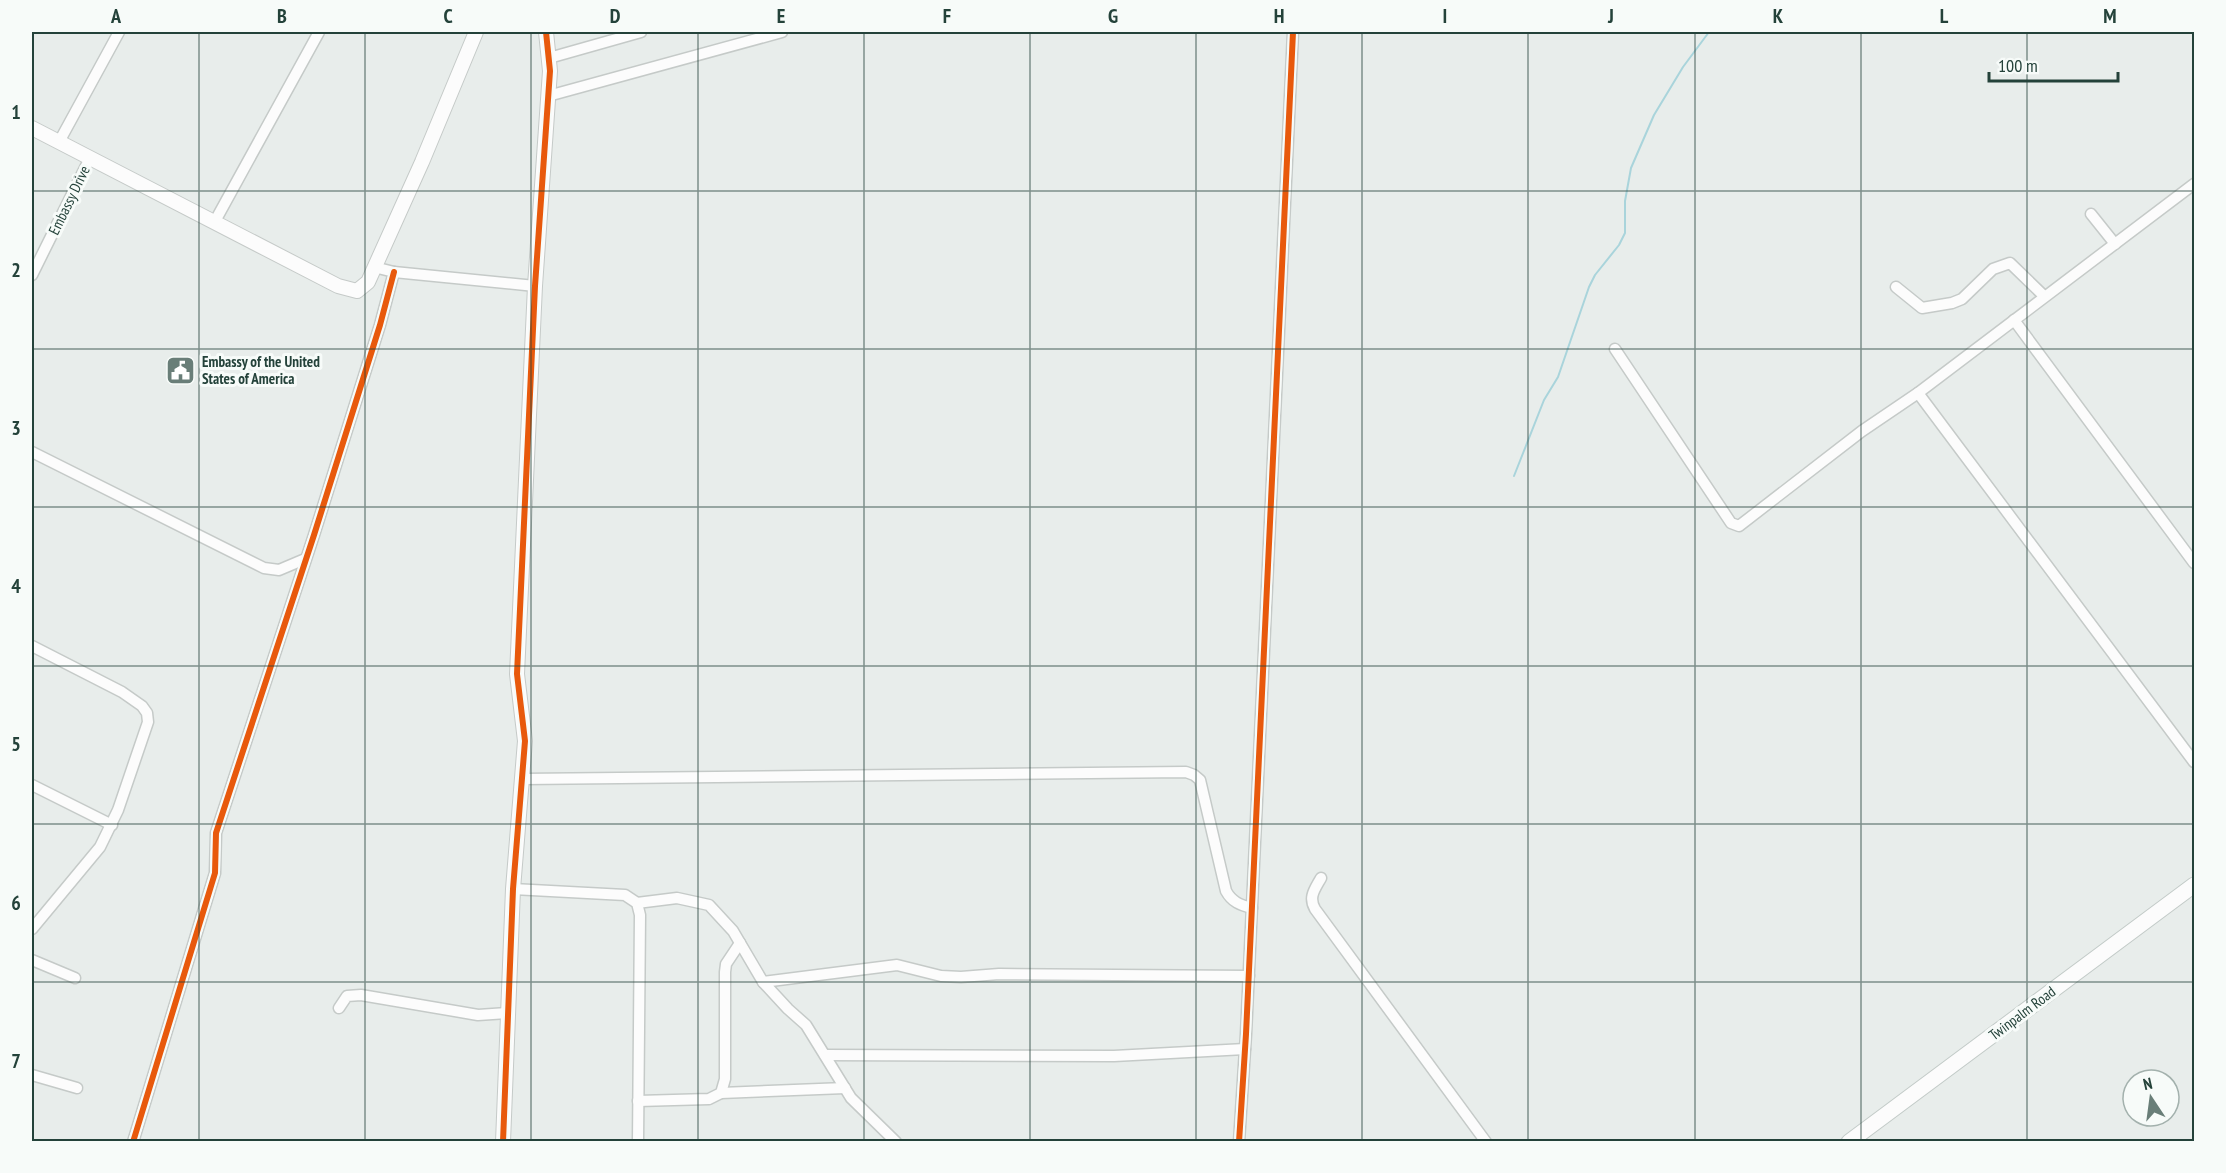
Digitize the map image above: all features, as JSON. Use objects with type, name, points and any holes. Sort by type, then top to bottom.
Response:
[{"type":"main road","name":"Twinpalm Road","points":[[1849,1142],[2194,885]]},
{"type":"street","points":[[58,142],[119,32]]},
{"type":"street","points":[[214,223],[319,32]]},
{"type":"street","points":[[32,128],[214,223],[350,290],[357,291],[368,282],[476,32]]},
{"type":"street","points":[[503,1142],[513,890],[525,741],[517,674],[535,286],[548,96],[549,58],[546,32]]},
{"type":"street","points":[[549,58],[641,32]]},
{"type":"street","points":[[548,96],[782,32]]},
{"type":"street","points":[[1239,1142],[1249,976],[1293,32]]},
{"type":"street","name":"Embassy Drive","points":[[32,275],[90,158]]},
{"type":"street","points":[[1615,349],[1731,523],[1739,526],[1862,431],[1918,393],[2194,184]]},
{"type":"street","points":[[2091,214],[2115,244]]},
{"type":"street","points":[[1896,287],[1922,308],[1953,303],[1969,293],[1993,269],[2010,263],[2044,296]]},
{"type":"street","points":[[374,267],[394,272],[535,286]]},
{"type":"street","points":[[133,1142],[215,873],[216,833],[377,337],[394,272]]},
{"type":"street","points":[[2014,320],[2194,562]]},
{"type":"street","points":[[1918,393],[2194,762]]},
{"type":"street","points":[[32,452],[264,568],[279,570],[305,559]]},
{"type":"street","points":[[32,646],[122,692],[142,706],[147,713],[148,722],[111,825],[100,847],[32,928]]},
{"type":"street","points":[[523,779],[1186,772],[1200,780],[1226,891],[1237,904],[1252,908]]},
{"type":"street","points":[[32,785],[111,825]]},
{"type":"street","points":[[1321,878],[1311,896],[1311,903],[1486,1142]]},
{"type":"street","points":[[513,890],[625,895],[637,903],[677,898],[710,905],[740,943],[763,982],[806,1025],[857,1106],[896,1142]]},
{"type":"street","points":[[637,903],[640,915],[638,1142]]},
{"type":"street","points":[[721,1093],[725,1079],[726,964],[740,943]]},
{"type":"street","points":[[32,960],[75,978]]},
{"type":"street","points":[[763,982],[897,965],[941,976],[961,977],[999,974],[1249,976]]},
{"type":"street","points":[[339,1008],[347,996],[361,994],[478,1015],[507,1013]]},
{"type":"street","points":[[825,1054],[1114,1056],[1245,1049]]},
{"type":"street","points":[[32,1075],[77,1088]]},
{"type":"street","points":[[638,1101],[709,1099],[721,1093],[845,1089]]},
{"type":"waterway","points":[[1514,476],[1544,400],[1558,377],[1589,287],[1625,233],[1625,201],[1631,168],[1654,115],[1683,67],[1709,32]]},
{"type":"cycle path","points":[[503,1142],[513,889],[525,741],[517,674],[535,286],[550,71],[546,32]]},
{"type":"cycle path","points":[[1239,1142],[1293,32]]},
{"type":"cycle path","points":[[133,1142],[215,873],[216,833],[314,535],[380,325],[394,272]]},
{"type":"place","name":"Embassy of the United States of America","points":[[181,370]]}]
